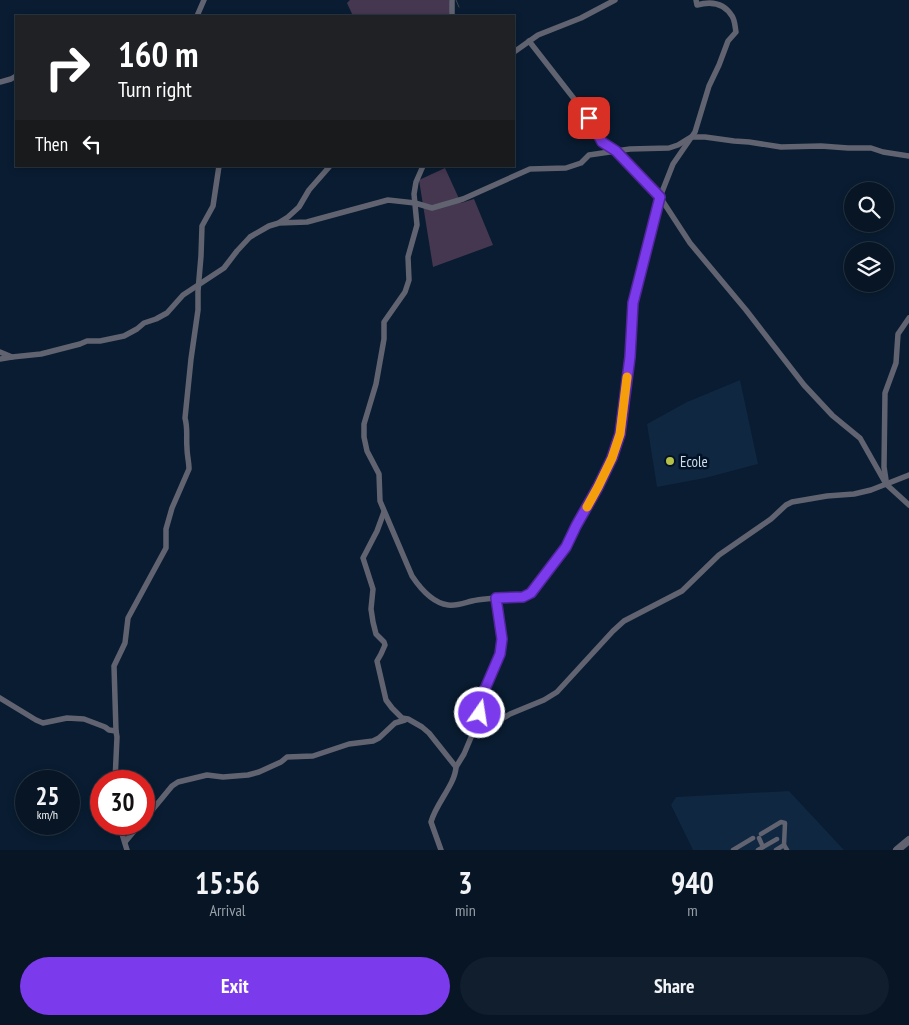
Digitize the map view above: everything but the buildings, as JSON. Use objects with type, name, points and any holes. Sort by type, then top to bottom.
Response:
[{"type":"street","points":[[197,15],[204,0]]},
{"type":"street","points":[[452,0],[452,15]]},
{"type":"street","points":[[515,51],[538,35],[581,18],[615,0]]},
{"type":"street","points":[[423,167],[416,182],[414,194],[417,225],[408,257],[409,280],[405,292],[384,322],[384,339],[376,384],[364,424],[367,451],[378,474],[380,501],[384,512],[412,576],[428,596],[448,605],[458,605],[474,600],[523,597],[531,593],[566,547],[612,458],[620,434],[630,357],[633,303],[660,197],[673,164],[695,132],[709,86],[728,41],[736,32],[733,17],[719,4],[706,2],[697,5],[696,0]]},
{"type":"street","points":[[529,41],[589,118],[602,142],[616,151],[660,197],[690,243],[746,310],[804,385],[832,416],[860,438],[886,484],[909,505]]},
{"type":"street","points":[[0,82],[15,77]]},
{"type":"street","points":[[278,223],[307,222],[388,200],[415,203],[432,208],[463,199],[530,169],[566,168],[581,163],[589,155],[630,149],[669,148],[691,137],[705,137],[781,147],[871,148],[909,156]]},
{"type":"street","points":[[116,770],[117,738],[114,666],[125,643],[128,618],[166,548],[166,530],[172,508],[189,469],[190,462],[187,449],[185,418],[198,310],[202,226],[213,206],[219,167]]},
{"type":"street","points":[[0,359],[41,354],[87,341],[100,341],[124,336],[144,323],[167,313],[183,295],[224,268],[236,251],[250,237],[288,217],[299,207],[309,190],[329,167]]},
{"type":"street","points":[[886,484],[884,467],[886,393],[896,363],[898,334],[909,318]]},
{"type":"street","points":[[0,352],[12,357]]},
{"type":"street","points":[[441,850],[431,822],[456,771],[456,766],[464,754],[472,735],[477,730],[544,700],[557,692],[613,630],[624,621],[682,591],[720,555],[771,519],[786,505],[792,502],[871,490],[909,475]]},
{"type":"street","points":[[384,512],[377,531],[363,558],[373,589],[372,622],[376,634],[384,642],[385,646],[377,661],[386,700],[402,718],[408,719],[429,733],[456,766]]},
{"type":"street","points":[[477,730],[482,696],[500,654],[502,639],[496,598]]},
{"type":"street","points":[[0,698],[44,723],[67,718],[84,719],[109,730],[116,731]]},
{"type":"street","points":[[155,807],[172,786],[178,782],[207,775],[248,775],[259,772],[281,762],[287,757],[312,756],[349,744],[379,738],[395,723],[408,719]]},
{"type":"street","points":[[733,850],[781,822],[785,824],[786,848],[776,850]]},
{"type":"street","points":[[123,835],[127,850]]},
{"type":"street","points":[[125,842],[131,835]]},
{"type":"street","points":[[756,838],[764,847]]},
{"type":"street","points":[[756,838],[757,850],[777,839]]},
{"type":"street","points":[[897,850],[909,840]]},
{"type":"shaded area","points":[[350,0],[449,0],[452,5],[452,15],[353,15],[347,3]]},
{"type":"shaded area","points":[[445,168],[461,203],[474,199],[493,245],[433,267],[419,180]]},
{"type":"shaded area","points":[[740,380],[758,464],[705,478],[657,487],[647,424],[687,402]]},
{"type":"shaded area","points":[[789,791],[844,850],[693,850],[671,805],[676,797]]},
{"type":"waterway","points":[[456,0],[459,7]]},
{"type":"slow traffic","points":[[587,507],[612,458],[620,434],[627,377]]},
{"type":"place","name":"Ecole","points":[[670,461]]},
{"type":"route","points":[[480,713],[482,696],[500,654],[502,639],[496,598],[523,597],[531,593],[542,579],[566,547],[612,458],[620,434],[630,357],[633,303],[660,197],[616,151],[602,142],[589,118]]}]
